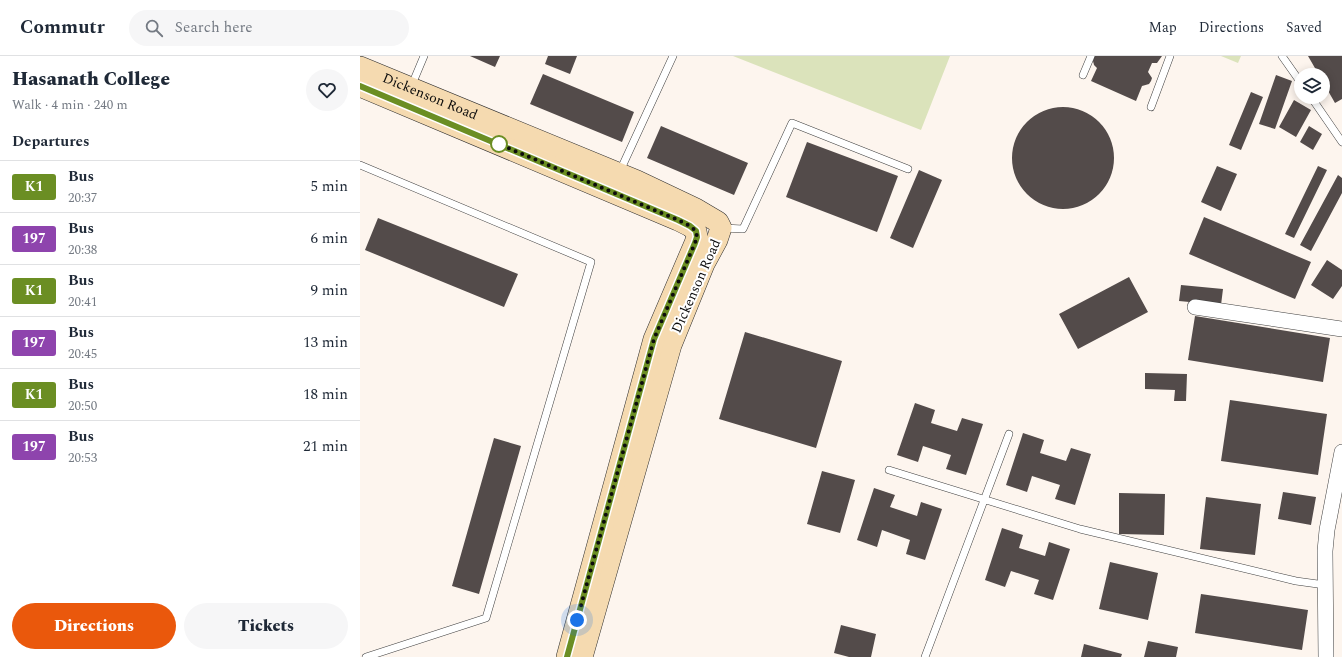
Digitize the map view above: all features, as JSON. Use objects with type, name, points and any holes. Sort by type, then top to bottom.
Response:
[{"type":"main road","name":"Dickenson Road","points":[[360,67],[411,88],[471,122],[628,184],[696,209],[718,222],[721,228],[717,240],[662,342]]},
{"type":"main road","name":"Dickenson Road","points":[[360,86],[471,122],[628,184],[696,231],[697,237],[662,342],[580,656]]},
{"type":"street","points":[[1195,307],[1342,330]]},
{"type":"street","points":[[1326,657],[1325,585],[1327,530],[1336,513],[1342,452]]},
{"type":"lane","points":[[411,88],[424,56]]},
{"type":"lane","points":[[628,184],[674,56]]},
{"type":"lane","points":[[1083,75],[1091,56]]},
{"type":"lane","points":[[1151,106],[1170,56]]},
{"type":"lane","points":[[1282,56],[1294,74]]},
{"type":"lane","points":[[1315,104],[1342,142]]},
{"type":"lane","points":[[721,228],[743,228],[792,123],[908,169]]},
{"type":"lane","points":[[360,165],[591,262],[486,618],[366,657]]},
{"type":"lane","points":[[924,657],[1009,434]]},
{"type":"lane","points":[[889,470],[1080,529],[1296,581],[1325,585]]},
{"type":"green space","points":[[733,56],[950,56],[921,130]]},
{"type":"green space","points":[[1221,56],[1241,56],[1238,63]]},
{"type":"building","points":[[470,56],[500,56],[495,67]]},
{"type":"building","points":[[548,56],[577,56],[570,74],[545,64]]},
{"type":"building","points":[[1094,56],[1162,56],[1157,63],[1152,63],[1148,72],[1152,78],[1151,81],[1149,84],[1142,86],[1136,101],[1091,81],[1097,68],[1093,61]]},
{"type":"building","points":[[1308,56],[1342,56],[1342,99],[1335,103],[1330,94],[1330,68],[1315,68]]},
{"type":"building","points":[[543,74],[634,112],[622,142],[530,104]]},
{"type":"building","points":[[1276,75],[1292,81],[1275,129],[1259,124]]},
{"type":"building","points":[[1251,92],[1263,97],[1241,150],[1229,145]]},
{"type":"building","points":[[1294,100],[1294,104],[1301,104],[1311,110],[1296,137],[1279,127]]},
{"type":"building","points":[[1063,107],[1073,108],[1092,115],[1106,129],[1113,148],[1113,168],[1106,187],[1092,201],[1073,208],[1063,209],[1053,208],[1034,201],[1020,187],[1013,168],[1012,158],[1013,148],[1020,129],[1034,115],[1053,108]]},
{"type":"building","points":[[661,126],[748,163],[734,195],[647,158]]},
{"type":"building","points":[[1309,126],[1322,134],[1313,150],[1300,142]]},
{"type":"building","points":[[807,142],[898,176],[877,232],[786,197]]},
{"type":"building","points":[[1217,166],[1237,174],[1221,211],[1201,202]]},
{"type":"building","points":[[1318,166],[1327,170],[1294,238],[1285,234]]},
{"type":"building","points":[[919,170],[942,180],[913,248],[890,238]]},
{"type":"building","points":[[1338,175],[1342,178],[1342,193],[1311,251],[1300,245]]},
{"type":"building","points":[[1204,217],[1311,262],[1295,299],[1189,254]]},
{"type":"building","points":[[378,218],[518,274],[504,307],[365,250]]},
{"type":"building","points":[[1327,260],[1342,270],[1342,286],[1333,299],[1311,285]]},
{"type":"building","points":[[1129,277],[1148,312],[1078,349],[1059,314]]},
{"type":"building","points":[[1181,285],[1223,289],[1221,305],[1179,301]]},
{"type":"building","points":[[1195,316],[1330,338],[1323,382],[1188,360]]},
{"type":"building","points":[[745,332],[842,361],[816,448],[719,419]]},
{"type":"building","points":[[1145,373],[1187,374],[1186,401],[1174,401],[1175,390],[1145,389]]},
{"type":"building","points":[[1230,400],[1327,414],[1318,475],[1221,461]]},
{"type":"building","points":[[915,403],[935,410],[931,423],[957,431],[962,418],[983,424],[966,475],[946,469],[951,455],[923,446],[918,462],[897,455]]},
{"type":"building","points":[[1023,433],[1044,440],[1040,453],[1066,461],[1071,448],[1091,454],[1075,505],[1055,499],[1060,485],[1032,476],[1027,492],[1006,485]]},
{"type":"building","points":[[494,438],[521,446],[479,594],[452,586]]},
{"type":"building","points":[[822,471],[855,480],[840,533],[807,524]]},
{"type":"building","points":[[874,488],[895,495],[890,507],[917,516],[921,502],[942,509],[925,560],[906,554],[910,540],[882,530],[877,547],[857,540]]},
{"type":"building","points":[[1283,492],[1316,497],[1311,525],[1278,519]]},
{"type":"building","points":[[1119,493],[1165,494],[1164,535],[1119,534]]},
{"type":"building","points":[[1206,497],[1261,504],[1255,555],[1200,549]]},
{"type":"building","points":[[1002,528],[1023,535],[1019,548],[1045,556],[1049,542],[1070,549],[1053,600],[1034,594],[1039,580],[1011,571],[1005,587],[985,580]]},
{"type":"building","points":[[1110,562],[1158,573],[1148,620],[1099,609]]},
{"type":"building","points":[[1201,594],[1308,610],[1302,650],[1195,633]]},
{"type":"building","points":[[841,625],[876,634],[871,657],[849,657],[834,653]]},
{"type":"building","points":[[1148,641],[1178,647],[1176,657],[1144,657]]},
{"type":"building","points":[[1084,644],[1122,654],[1121,657],[1081,657]]},
{"type":"bus line","name":"K1","points":[[360,86],[678,220],[696,231],[697,237],[695,243],[654,339],[567,657]]},
{"type":"route","points":[[499,144],[494,142],[678,220],[696,231],[697,237],[654,339],[577,620]]}]
